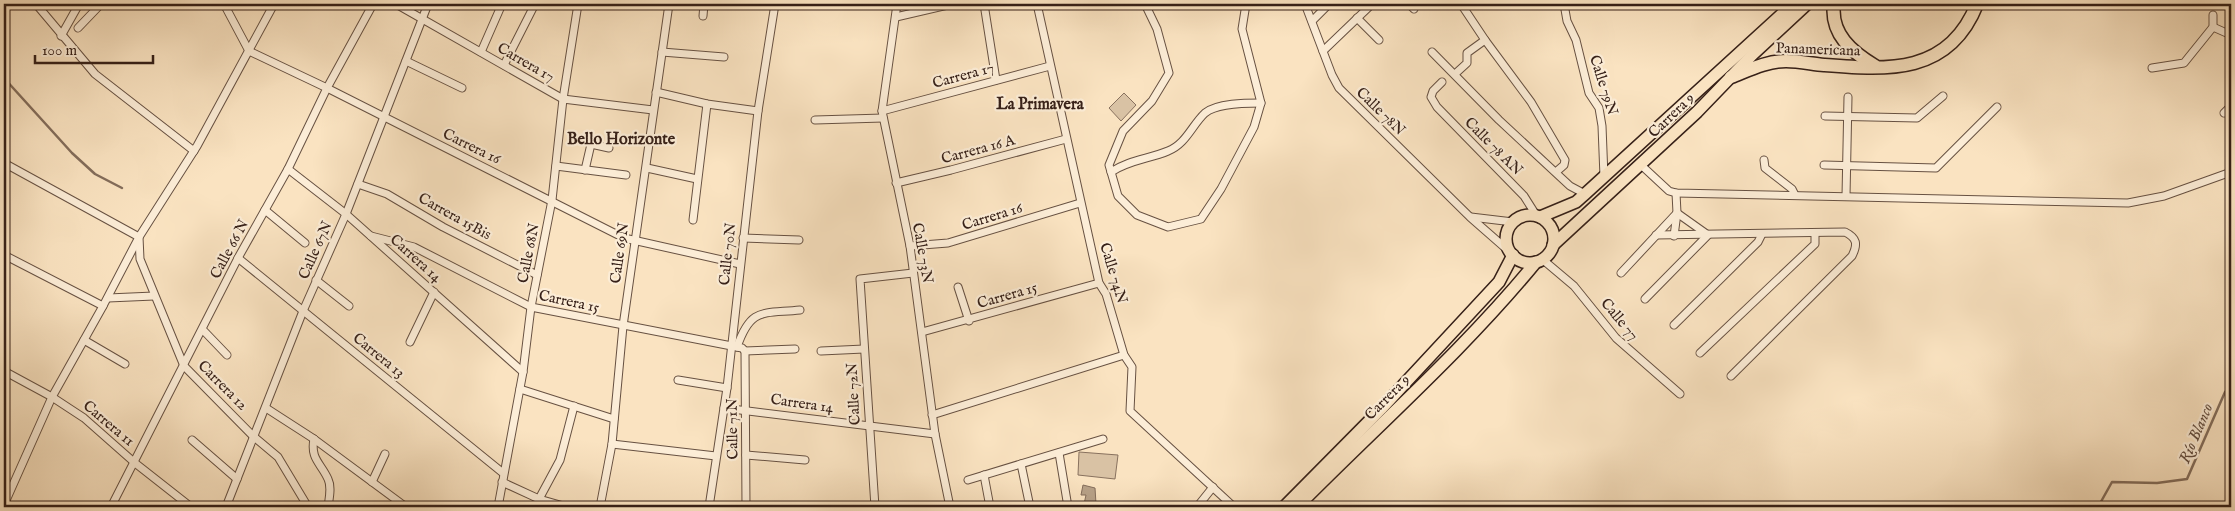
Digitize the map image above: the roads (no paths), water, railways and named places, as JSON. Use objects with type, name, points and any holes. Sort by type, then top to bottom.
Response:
[{"type":"highway","points":[[1834,4],[1834,16],[1841,37],[1856,54],[1877,68]]},
{"type":"highway","name":"Panamericana","points":[[1731,77],[1764,64],[1786,61],[1877,68],[1906,66],[1932,57],[1951,43],[1977,4]]},
{"type":"main road","name":"Carrera 9","points":[[1538,216],[1570,204],[1585,194],[1793,4]]},
{"type":"main road","name":"Carrera 9","points":[[1553,245],[1697,112],[1807,4]]},
{"type":"main road","points":[[1522,216],[1538,216],[1550,226],[1554,238],[1553,245],[1539,260],[1520,260],[1512,254],[1506,243],[1507,232],[1512,222],[1522,216]]},
{"type":"main road","name":"Carrera 9","points":[[1284,507],[1381,409],[1494,288],[1504,275],[1512,254]]},
{"type":"main road","name":"Carrera 9","points":[[1297,507],[1512,291],[1539,260]]},
{"type":"street","points":[[36,4],[61,36],[95,74],[194,151]]},
{"type":"street","points":[[61,36],[79,4]]},
{"type":"street","points":[[78,28],[101,4]]},
{"type":"street","points":[[224,4],[249,51]]},
{"type":"street","points":[[4,505],[52,397],[108,298],[139,237],[194,151],[274,4]]},
{"type":"street","name":"Calle 66 N","points":[[111,507],[203,330],[238,258],[288,169],[327,88],[373,4]]},
{"type":"street","name":"Carrera 17","points":[[396,4],[563,99],[653,110]]},
{"type":"street","name":"Calle 67N","points":[[226,507],[303,311],[346,214],[428,4]]},
{"type":"street","points":[[481,52],[502,4]]},
{"type":"street","points":[[504,65],[535,4]]},
{"type":"street","name":"Calle 68N","points":[[498,507],[523,372],[531,307],[552,200],[563,99],[578,4]]},
{"type":"street","name":"Calle 69N","points":[[600,507],[612,444],[623,326],[669,4]]},
{"type":"street","points":[[703,16],[704,4]]},
{"type":"street","name":"Calle 70N","points":[[709,507],[734,347],[740,264],[758,111],[775,4]]},
{"type":"street","name":"Calle 73N","points":[[897,4],[882,114],[910,246],[935,434],[950,507]]},
{"type":"street","points":[[896,17],[952,4]]},
{"type":"street","points":[[984,4],[996,80]]},
{"type":"street","name":"Calle 74N","points":[[1037,4],[1099,283],[1106,294],[1124,355],[1132,367],[1130,411],[1234,507]]},
{"type":"street","points":[[1144,4],[1157,29],[1169,73],[1152,101],[1123,131],[1109,165],[1118,196],[1137,216],[1168,227],[1201,218],[1221,189],[1254,127],[1261,102],[1242,29],[1246,4]]},
{"type":"street","name":"Calle 78N","points":[[1305,4],[1332,76],[1348,99],[1470,217],[1512,254]]},
{"type":"street","points":[[1312,21],[1328,4]]},
{"type":"street","points":[[1323,52],[1372,4]]},
{"type":"street","points":[[1461,4],[1531,102],[1565,160],[1564,165],[1556,172]]},
{"type":"street","name":"Calle 79N","points":[[1564,4],[1567,21],[1576,40],[1589,93],[1599,108],[1602,126],[1604,178]]},
{"type":"street","points":[[2152,68],[2184,63],[2213,27],[2213,15]]},
{"type":"street","points":[[1357,18],[1380,40]]},
{"type":"street","points":[[2213,27],[2231,34]]},
{"type":"street","points":[[1454,74],[1467,63],[1467,53],[1485,40]]},
{"type":"street","name":"Carrera 16","points":[[249,51],[552,200],[624,238],[740,264]]},
{"type":"street","points":[[662,52],[724,57]]},
{"type":"street","points":[[1432,52],[1499,120],[1570,186],[1585,194]]},
{"type":"street","points":[[406,60],[462,88]]},
{"type":"street","name":"Carrera 17","points":[[815,120],[882,114],[1050,66]]},
{"type":"street","name":"Calle 78 AN","points":[[1442,82],[1433,91],[1431,98],[1437,107],[1524,196],[1538,216]]},
{"type":"street","points":[[656,92],[708,104],[758,111]]},
{"type":"street","points":[[1825,116],[1917,118],[1943,96]]},
{"type":"street","points":[[1846,196],[1848,98]]},
{"type":"street","points":[[1111,172],[1128,162],[1168,151],[1180,144],[1206,112],[1232,104],[1261,102]]},
{"type":"street","points":[[693,220],[708,104]]},
{"type":"street","points":[[2224,114],[2231,106]]},
{"type":"street","points":[[1824,164],[1936,168],[1997,107]]},
{"type":"street","name":"Carrera 16 A","points":[[896,183],[1066,139]]},
{"type":"street","points":[[585,170],[591,144],[609,148]]},
{"type":"street","points":[[1764,160],[1764,168],[1792,189],[1795,195]]},
{"type":"street","points":[[4,165],[139,237]]},
{"type":"street","points":[[1641,165],[1669,191],[1676,193],[2128,203],[2164,196],[2231,172]]},
{"type":"street","points":[[556,166],[626,175]]},
{"type":"street","points":[[646,168],[697,179]]},
{"type":"street","name":"Carrera 14","points":[[288,169],[346,214],[523,372]]},
{"type":"street","name":"Carrera 15Bis","points":[[358,184],[387,194],[443,227],[537,275]]},
{"type":"street","points":[[1674,236],[1677,213],[1676,193]]},
{"type":"street","name":"Carrera 16","points":[[910,246],[948,243],[1080,203]]},
{"type":"street","points":[[265,210],[306,242]]},
{"type":"street","points":[[1621,273],[1677,213]]},
{"type":"street","points":[[1677,213],[1708,235]]},
{"type":"street","points":[[1470,217],[1512,222]]},
{"type":"street","points":[[1656,235],[1815,234],[1845,232],[1852,236],[1857,247],[1852,256],[1731,376]]},
{"type":"street","points":[[1674,325],[1758,242],[1762,234]]},
{"type":"street","points":[[1700,353],[1815,244],[1815,234]]},
{"type":"street","points":[[1645,299],[1708,235]]},
{"type":"street","name":"Carrera 15","points":[[371,236],[414,248],[531,307],[734,347],[744,351]]},
{"type":"street","name":"Carrera 12","points":[[139,237],[140,259],[184,366],[253,436],[278,457],[308,507]]},
{"type":"street","points":[[743,238],[799,240]]},
{"type":"street","points":[[4,255],[103,306]]},
{"type":"street","name":"Carrera 13","points":[[238,258],[503,473]]},
{"type":"street","name":"Calle 77","points":[[1539,260],[1574,286],[1616,338],[1680,394]]},
{"type":"street","name":"Calle 72N","points":[[875,507],[868,426],[860,279],[913,273]]},
{"type":"street","points":[[316,280],[349,306]]},
{"type":"street","name":"Carrera 15","points":[[922,332],[969,321],[1099,283]]},
{"type":"street","points":[[958,287],[969,321]]},
{"type":"street","points":[[410,342],[434,292]]},
{"type":"street","points":[[108,298],[154,296]]},
{"type":"street","points":[[734,347],[752,318],[763,314],[800,310]]},
{"type":"street","name":"Carrera 12","points":[[203,330],[227,355]]},
{"type":"street","points":[[84,340],[125,364]]},
{"type":"street","points":[[744,351],[795,349]]},
{"type":"street","points":[[821,351],[864,349]]},
{"type":"street","name":"Calle 71N","points":[[744,351],[746,507]]},
{"type":"street","points":[[932,414],[1124,355]]},
{"type":"street","name":"Carrera 11","points":[[4,371],[52,397],[84,418],[135,463],[191,507]]},
{"type":"street","points":[[678,380],[727,388]]},
{"type":"street","points":[[520,389],[614,419]]},
{"type":"street","points":[[539,499],[560,460],[574,406]]},
{"type":"street","name":"Carrera 12","points":[[266,408],[314,439],[406,507]]},
{"type":"street","name":"Carrera 14","points":[[724,408],[745,409],[935,434]]},
{"type":"street","points":[[314,439],[312,449],[318,465],[328,480],[328,507]]},
{"type":"street","points":[[968,480],[1103,439]]},
{"type":"street","points":[[192,440],[237,479]]},
{"type":"street","points":[[612,444],[716,456]]},
{"type":"street","points":[[1058,453],[1068,507]]},
{"type":"street","points":[[372,482],[386,454]]},
{"type":"street","points":[[746,455],[805,460]]},
{"type":"street","points":[[1021,464],[1030,507]]},
{"type":"street","points":[[984,475],[990,507]]},
{"type":"street","points":[[502,482],[539,499],[567,507]]},
{"type":"street","points":[[1197,507],[1213,487]]},
{"type":"waterway","points":[[4,78],[72,153],[95,174],[122,188]]},
{"type":"waterway","name":"Río Blanco","points":[[2098,507],[2112,482],[2157,483],[2187,479],[2225,392],[2231,385]]},
{"type":"district","name":"La Primavera","points":[[1040,103]]},
{"type":"district","name":"Bello Horizonte","points":[[621,138]]}]
